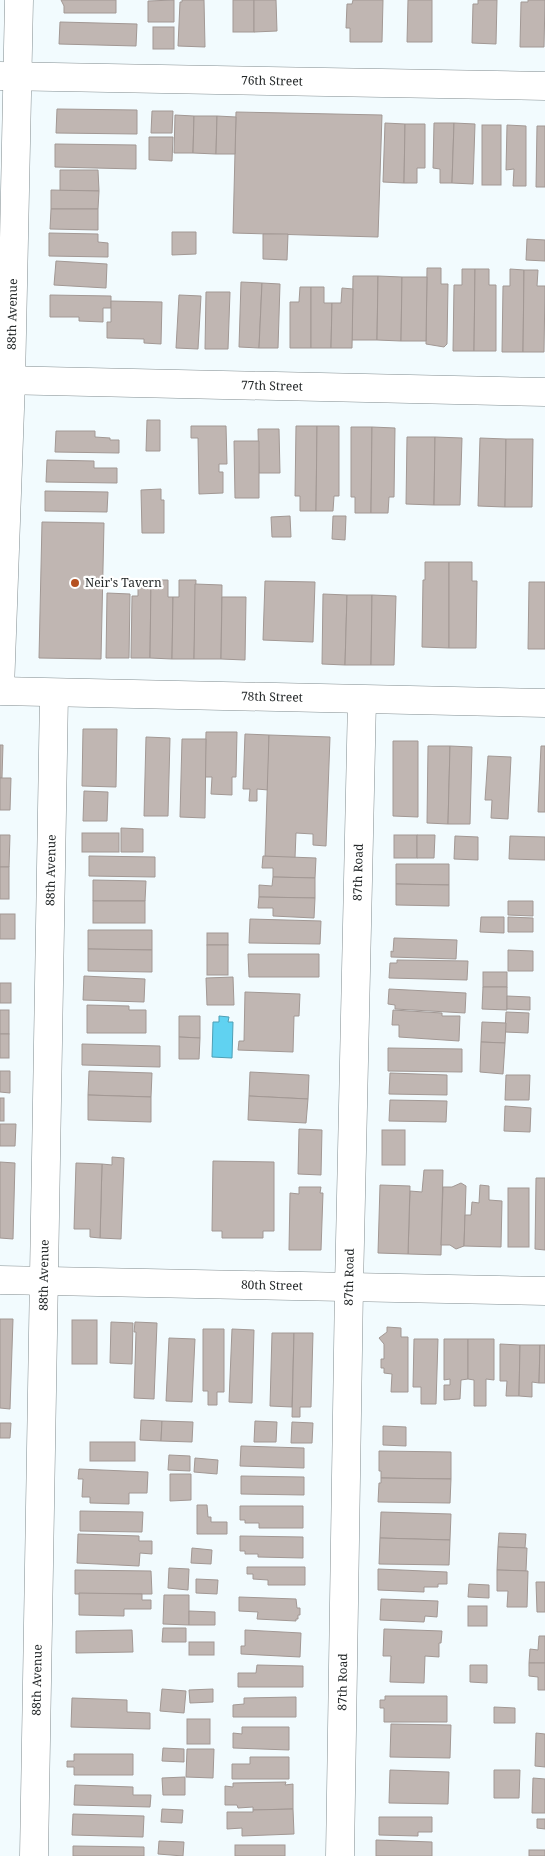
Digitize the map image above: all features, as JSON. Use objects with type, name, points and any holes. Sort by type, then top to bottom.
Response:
[{"type":"street","name":"88th Avenue","points":[[0,690],[9,76],[19,0]]},
{"type":"street","name":"76th Street","points":[[9,76],[545,86]]},
{"type":"street","name":"77th Street","points":[[6,380],[545,392]]},
{"type":"street","name":"78th Street","points":[[0,690],[54,694],[545,703]]},
{"type":"street","name":"88th Avenue","points":[[34,1856],[54,694]]},
{"type":"street","name":"87th Road","points":[[340,1856],[349,1287],[362,700]]},
{"type":"street","name":"80th Street","points":[[0,1280],[545,1291]]},
{"type":"water","points":[[219,1016],[229,1017],[228,1022],[233,1022],[232,1058],[212,1057],[213,1022],[219,1022]]},
{"type":"building","points":[[61,0],[116,0],[116,13],[64,13],[64,6]]},
{"type":"building","points":[[174,0],[174,22],[148,22],[148,1]]},
{"type":"building","points":[[182,0],[204,0],[205,47],[178,46],[180,2]]},
{"type":"building","points":[[233,0],[254,0],[254,32],[233,32]]},
{"type":"building","points":[[254,0],[276,0],[277,31],[254,32]]},
{"type":"building","points":[[353,0],[383,0],[382,42],[350,42],[350,28],[346,28],[347,4],[352,4]]},
{"type":"building","points":[[408,0],[432,0],[432,42],[407,42]]},
{"type":"building","points":[[478,0],[497,0],[496,44],[472,43],[473,4],[478,4]]},
{"type":"building","points":[[528,0],[545,0],[544,47],[520,47],[521,2],[528,2]]},
{"type":"building","points":[[60,22],[137,24],[136,46],[59,44]]},
{"type":"building","points":[[153,27],[174,27],[174,49],[153,49]]},
{"type":"building","points":[[57,109],[137,110],[137,134],[56,133]]},
{"type":"building","points":[[152,111],[173,111],[172,133],[151,133]]},
{"type":"building","points":[[236,112],[382,115],[378,237],[233,233]]},
{"type":"building","points":[[175,115],[194,116],[193,153],[174,153]]},
{"type":"building","points":[[194,116],[217,116],[216,154],[193,153]]},
{"type":"building","points":[[217,116],[236,117],[235,154],[216,154]]},
{"type":"building","points":[[385,123],[405,124],[404,183],[383,182]]},
{"type":"building","points":[[434,123],[454,123],[452,183],[440,183],[440,169],[433,168]]},
{"type":"building","points":[[454,123],[475,124],[473,184],[452,183]]},
{"type":"building","points":[[405,124],[425,124],[425,168],[417,168],[417,183],[404,183]]},
{"type":"building","points":[[482,125],[501,125],[501,185],[482,185]]},
{"type":"building","points":[[507,125],[526,126],[526,186],[513,186],[514,169],[506,170]]},
{"type":"building","points":[[537,126],[545,126],[545,187],[536,187]]},
{"type":"building","points":[[149,137],[173,137],[172,161],[149,160]]},
{"type":"building","points":[[55,144],[136,145],[136,169],[55,167]]},
{"type":"building","points":[[60,170],[98,170],[99,191],[60,191]]},
{"type":"building","points":[[51,190],[99,191],[98,209],[51,209]]},
{"type":"building","points":[[51,209],[98,209],[98,230],[50,229]]},
{"type":"building","points":[[172,232],[196,232],[196,254],[172,255]]},
{"type":"building","points":[[49,233],[98,234],[98,242],[108,243],[108,257],[49,256]]},
{"type":"building","points":[[263,234],[288,234],[287,260],[263,259]]},
{"type":"building","points":[[527,239],[545,240],[545,261],[526,260]]},
{"type":"building","points":[[56,261],[107,264],[106,288],[54,285]]},
{"type":"building","points":[[427,268],[441,268],[441,284],[448,284],[447,344],[444,347],[426,344]]},
{"type":"building","points":[[462,269],[475,269],[474,351],[453,351],[454,285],[462,285]]},
{"type":"building","points":[[475,269],[489,269],[489,285],[496,285],[496,351],[474,351]]},
{"type":"building","points":[[510,269],[524,270],[523,352],[502,352],[503,286],[510,286]]},
{"type":"building","points":[[524,270],[538,270],[537,286],[545,286],[544,352],[523,352]]},
{"type":"building","points":[[353,276],[378,276],[377,340],[352,340]]},
{"type":"building","points":[[378,276],[402,277],[401,341],[377,340]]},
{"type":"building","points":[[402,277],[427,277],[426,341],[401,341]]},
{"type":"building","points":[[241,282],[262,283],[259,348],[239,347]]},
{"type":"building","points":[[262,283],[280,284],[278,348],[259,348]]},
{"type":"building","points":[[300,287],[311,287],[311,348],[290,348],[290,302],[299,302]]},
{"type":"building","points":[[311,287],[324,287],[324,303],[332,303],[331,348],[311,348]]},
{"type":"building","points":[[342,288],[353,289],[352,348],[331,348],[332,303],[341,303]]},
{"type":"building","points":[[206,292],[230,292],[228,349],[205,349]]},
{"type":"building","points":[[50,295],[111,296],[111,308],[103,308],[103,322],[79,321],[79,317],[50,317]]},
{"type":"building","points":[[179,295],[201,296],[198,349],[176,348]]},
{"type":"building","points":[[111,301],[162,302],[161,344],[144,343],[144,339],[107,338],[107,322],[111,322]]},
{"type":"building","points":[[147,420],[160,420],[160,451],[146,451]]},
{"type":"building","points":[[191,426],[226,426],[227,464],[219,464],[219,472],[223,472],[223,493],[199,494],[198,438],[191,438]]},
{"type":"building","points":[[296,426],[317,426],[316,511],[300,511],[300,496],[295,496]]},
{"type":"building","points":[[317,426],[339,426],[339,496],[334,496],[333,511],[316,511]]},
{"type":"building","points":[[351,427],[372,427],[371,513],[355,513],[355,497],[351,497]]},
{"type":"building","points":[[372,427],[395,428],[394,497],[389,497],[388,513],[371,513]]},
{"type":"building","points":[[258,429],[279,429],[280,473],[259,473]]},
{"type":"building","points":[[56,431],[95,431],[95,437],[119,440],[119,453],[55,452]]},
{"type":"building","points":[[407,437],[435,437],[434,505],[406,504]]},
{"type":"building","points":[[435,437],[462,438],[460,505],[434,505]]},
{"type":"building","points":[[480,438],[506,439],[505,507],[478,506]]},
{"type":"building","points":[[506,439],[533,439],[532,507],[505,507]]},
{"type":"building","points":[[234,441],[259,441],[259,498],[235,498]]},
{"type":"building","points":[[47,460],[94,461],[94,468],[117,468],[117,483],[46,482]]},
{"type":"building","points":[[161,489],[161,500],[164,500],[164,533],[142,533],[141,490]]},
{"type":"building","points":[[45,491],[108,492],[107,512],[45,511]]},
{"type":"building","points":[[290,516],[291,537],[272,537],[271,517]]},
{"type":"building","points":[[333,516],[346,516],[345,540],[332,539]]},
{"type":"building","points":[[42,522],[104,523],[101,659],[39,658]]},
{"type":"building","points":[[425,562],[449,562],[449,648],[422,647]]},
{"type":"building","points":[[449,562],[472,562],[472,581],[477,581],[476,648],[449,648]]},
{"type":"building","points":[[138,579],[151,580],[150,658],[131,658],[132,596],[138,596]]},
{"type":"building","points":[[151,580],[168,580],[168,597],[173,597],[172,659],[150,658]]},
{"type":"building","points":[[179,580],[196,580],[194,659],[172,659],[173,597],[179,597]]},
{"type":"building","points":[[265,581],[315,582],[313,642],[263,640]]},
{"type":"building","points":[[529,582],[545,582],[545,649],[528,649]]},
{"type":"building","points":[[195,584],[222,585],[221,659],[194,659]]},
{"type":"building","points":[[107,593],[130,594],[129,658],[106,658]]},
{"type":"building","points":[[323,594],[347,595],[345,665],[322,664]]},
{"type":"building","points":[[347,595],[372,595],[371,665],[345,665]]},
{"type":"building","points":[[372,595],[396,596],[394,665],[371,665]]},
{"type":"building","points":[[222,597],[246,597],[245,660],[221,659]]},
{"type":"building","points":[[83,729],[117,729],[116,787],[82,786]]},
{"type":"building","points":[[206,732],[237,732],[236,777],[232,777],[232,795],[211,794],[212,777],[205,777]]},
{"type":"building","points":[[245,734],[269,735],[268,790],[257,789],[257,801],[249,801],[250,789],[243,789]]},
{"type":"building","points":[[269,735],[330,737],[326,846],[313,845],[313,834],[296,833],[295,858],[265,857]]},
{"type":"building","points":[[146,737],[170,738],[168,816],[144,816]]},
{"type":"building","points":[[182,739],[206,739],[205,818],[180,817]]},
{"type":"building","points":[[393,741],[418,741],[418,817],[393,816]]},
{"type":"building","points":[[0,745],[3,745],[2,778],[0,778]]},
{"type":"building","points":[[428,746],[450,746],[448,824],[427,823]]},
{"type":"building","points":[[450,746],[472,747],[470,824],[448,824]]},
{"type":"building","points":[[541,746],[545,746],[545,812],[538,812]]},
{"type":"building","points":[[488,756],[511,757],[508,819],[491,818],[492,800],[485,800]]},
{"type":"building","points":[[0,778],[11,778],[10,810],[0,810]]},
{"type":"building","points":[[84,791],[108,792],[107,821],[83,821]]},
{"type":"building","points":[[121,828],[143,829],[143,852],[121,852]]},
{"type":"building","points":[[82,833],[119,833],[119,852],[82,852]]},
{"type":"building","points":[[0,835],[10,835],[9,867],[0,867]]},
{"type":"building","points":[[394,835],[417,835],[417,858],[394,858]]},
{"type":"building","points":[[417,835],[435,835],[434,858],[417,858]]},
{"type":"building","points":[[455,836],[478,837],[478,860],[454,859]]},
{"type":"building","points":[[510,836],[545,837],[545,860],[509,859]]},
{"type":"building","points":[[89,856],[155,857],[155,877],[89,876]]},
{"type":"building","points":[[263,856],[316,858],[315,878],[273,877],[273,868],[262,868]]},
{"type":"building","points":[[396,864],[449,864],[449,885],[396,884]]},
{"type":"building","points":[[0,867],[9,867],[9,899],[0,899]]},
{"type":"building","points":[[273,877],[315,878],[315,898],[259,897],[259,885],[272,886]]},
{"type":"building","points":[[93,880],[146,881],[145,901],[93,901]]},
{"type":"building","points":[[396,884],[449,885],[449,906],[396,905]]},
{"type":"building","points":[[259,897],[315,898],[314,918],[273,916],[273,908],[258,908]]},
{"type":"building","points":[[93,901],[145,901],[145,923],[93,923]]},
{"type":"building","points":[[508,901],[533,901],[533,916],[508,915]]},
{"type":"building","points":[[0,914],[15,914],[15,939],[0,939]]},
{"type":"building","points":[[481,917],[504,917],[504,933],[480,932]]},
{"type":"building","points":[[508,917],[533,918],[533,932],[508,932]]},
{"type":"building","points":[[250,919],[321,921],[320,944],[249,943]]},
{"type":"building","points":[[88,930],[152,930],[152,950],[88,949]]},
{"type":"building","points":[[207,933],[228,933],[228,945],[207,945]]},
{"type":"building","points":[[394,938],[457,940],[456,959],[391,957]]},
{"type":"building","points":[[207,945],[228,945],[228,975],[207,975]]},
{"type":"building","points":[[88,949],[152,950],[152,972],[88,971]]},
{"type":"building","points":[[508,950],[533,951],[533,971],[508,971]]},
{"type":"building","points":[[248,954],[319,954],[319,977],[249,977]]},
{"type":"building","points":[[397,960],[468,961],[467,980],[389,978],[390,963],[397,963]]},
{"type":"building","points":[[483,972],[507,972],[507,987],[483,987]]},
{"type":"building","points":[[84,976],[145,979],[144,1002],[83,1000]]},
{"type":"building","points":[[233,977],[234,1005],[207,1005],[206,978]]},
{"type":"building","points":[[0,983],[11,983],[11,1003],[0,1003]]},
{"type":"building","points":[[483,987],[507,987],[507,1010],[482,1009]]},
{"type":"building","points":[[389,989],[466,993],[465,1013],[395,1009],[395,1005],[388,1004]]},
{"type":"building","points":[[245,992],[300,994],[299,1016],[294,1016],[293,1052],[238,1050],[239,1041],[244,1041]]},
{"type":"building","points":[[507,996],[530,997],[530,1010],[507,1009]]},
{"type":"building","points":[[87,1005],[129,1006],[129,1010],[146,1010],[146,1033],[87,1033]]},
{"type":"building","points":[[0,1010],[9,1010],[9,1034],[0,1034]]},
{"type":"building","points":[[393,1010],[442,1013],[442,1016],[460,1016],[459,1041],[399,1037],[399,1025],[392,1025]]},
{"type":"building","points":[[506,1012],[529,1013],[528,1033],[505,1032]]},
{"type":"building","points":[[179,1016],[200,1016],[200,1038],[179,1037]]},
{"type":"building","points":[[482,1022],[506,1023],[505,1043],[481,1042]]},
{"type":"building","points":[[0,1034],[9,1034],[9,1058],[0,1058]]},
{"type":"building","points":[[179,1037],[200,1038],[199,1059],[179,1059]]},
{"type":"building","points":[[481,1042],[505,1043],[503,1074],[480,1072]]},
{"type":"building","points":[[82,1044],[160,1046],[160,1067],[82,1065]]},
{"type":"building","points":[[388,1048],[462,1049],[462,1072],[388,1071]]},
{"type":"building","points":[[0,1071],[10,1071],[10,1093],[0,1092]]},
{"type":"building","points":[[89,1071],[152,1073],[151,1097],[88,1095]]},
{"type":"building","points":[[250,1072],[309,1075],[308,1099],[249,1096]]},
{"type":"building","points":[[390,1073],[447,1075],[447,1095],[389,1094]]},
{"type":"building","points":[[506,1075],[530,1075],[529,1100],[505,1100]]},
{"type":"building","points":[[88,1095],[151,1097],[151,1122],[88,1120]]},
{"type":"building","points":[[249,1096],[308,1099],[306,1123],[248,1120]]},
{"type":"building","points":[[0,1098],[4,1098],[4,1121],[0,1121]]},
{"type":"building","points":[[390,1100],[447,1101],[446,1122],[389,1121]]},
{"type":"building","points":[[505,1106],[531,1108],[530,1132],[504,1131]]},
{"type":"building","points":[[0,1124],[16,1124],[15,1146],[0,1146]]},
{"type":"building","points":[[299,1129],[322,1130],[321,1175],[298,1174]]},
{"type":"building","points":[[382,1130],[405,1130],[405,1165],[382,1165]]},
{"type":"building","points":[[112,1157],[124,1158],[121,1239],[100,1238],[102,1164],[112,1165]]},
{"type":"building","points":[[213,1161],[274,1162],[274,1231],[263,1231],[263,1238],[222,1238],[222,1231],[212,1231]]},
{"type":"building","points":[[0,1162],[15,1163],[13,1239],[0,1238]]},
{"type":"building","points":[[76,1163],[102,1164],[100,1238],[90,1237],[90,1229],[74,1229]]},
{"type":"building","points":[[424,1170],[443,1170],[441,1255],[408,1254],[410,1191],[422,1192]]},
{"type":"building","points":[[536,1178],[545,1178],[545,1250],[535,1249]]},
{"type":"building","points":[[461,1183],[466,1186],[464,1246],[456,1249],[450,1245],[441,1245],[443,1187],[452,1187]]},
{"type":"building","points":[[380,1185],[410,1186],[408,1254],[378,1253]]},
{"type":"building","points":[[480,1185],[489,1186],[489,1200],[502,1201],[501,1247],[464,1246],[465,1215],[471,1215],[472,1202],[479,1203]]},
{"type":"building","points":[[299,1187],[321,1187],[320,1193],[323,1193],[321,1250],[289,1250],[290,1193],[299,1194]]},
{"type":"building","points":[[508,1188],[529,1188],[529,1247],[508,1247]]},
{"type":"building","points":[[0,1319],[13,1319],[10,1409],[0,1408]]},
{"type":"building","points":[[72,1320],[97,1320],[97,1364],[72,1364]]},
{"type":"building","points":[[111,1322],[133,1323],[132,1364],[110,1363]]},
{"type":"building","points":[[135,1322],[157,1323],[154,1399],[134,1398]]},
{"type":"building","points":[[387,1327],[401,1328],[401,1337],[408,1337],[408,1392],[391,1392],[392,1374],[384,1373],[384,1368],[381,1368],[381,1359],[384,1359],[384,1344],[379,1338],[387,1332]]},
{"type":"building","points":[[203,1329],[224,1329],[224,1392],[217,1392],[217,1405],[208,1405],[208,1391],[203,1391]]},
{"type":"building","points":[[232,1329],[254,1330],[252,1403],[229,1402]]},
{"type":"building","points":[[272,1333],[294,1333],[292,1407],[270,1406]]},
{"type":"building","points":[[294,1333],[313,1333],[311,1407],[300,1407],[300,1417],[292,1417]]},
{"type":"building","points":[[169,1338],[195,1339],[192,1402],[166,1401]]},
{"type":"building","points":[[414,1339],[438,1339],[436,1404],[421,1404],[421,1387],[413,1387]]},
{"type":"building","points":[[444,1339],[468,1339],[468,1379],[461,1380],[460,1399],[444,1400],[444,1385],[450,1385],[450,1379],[444,1380]]},
{"type":"building","points":[[468,1339],[494,1339],[494,1380],[486,1379],[486,1406],[474,1406],[474,1380],[468,1379]]},
{"type":"building","points":[[500,1344],[520,1345],[519,1396],[506,1396],[507,1381],[500,1381]]},
{"type":"building","points":[[520,1345],[540,1345],[539,1383],[532,1382],[532,1397],[519,1396]]},
{"type":"building","points":[[540,1345],[545,1345],[545,1383],[539,1383]]},
{"type":"building","points":[[141,1420],[162,1421],[161,1441],[140,1440]]},
{"type":"building","points":[[162,1421],[193,1422],[192,1442],[161,1441]]},
{"type":"building","points":[[255,1421],[277,1422],[276,1442],[254,1442]]},
{"type":"building","points":[[292,1422],[313,1423],[312,1443],[291,1443]]},
{"type":"building","points":[[0,1423],[11,1423],[10,1438],[0,1438]]},
{"type":"building","points":[[383,1426],[406,1427],[406,1446],[383,1445]]},
{"type":"building","points":[[90,1442],[135,1442],[135,1461],[90,1461]]},
{"type":"building","points":[[241,1446],[304,1448],[304,1468],[240,1466]]},
{"type":"building","points":[[379,1451],[451,1452],[451,1479],[381,1478]]},
{"type":"building","points":[[169,1455],[190,1456],[190,1471],[168,1470]]},
{"type":"building","points":[[195,1458],[218,1460],[217,1474],[194,1472]]},
{"type":"building","points":[[79,1469],[148,1472],[147,1493],[129,1493],[129,1504],[90,1503],[90,1497],[82,1497],[83,1479],[78,1479]]},
{"type":"building","points":[[170,1474],[191,1474],[191,1500],[170,1501]]},
{"type":"building","points":[[241,1476],[304,1477],[304,1495],[241,1494]]},
{"type":"building","points":[[381,1478],[451,1479],[450,1503],[378,1502]]},
{"type":"building","points":[[197,1505],[207,1505],[208,1517],[211,1517],[211,1522],[227,1522],[227,1534],[197,1534]]},
{"type":"building","points":[[240,1506],[303,1506],[303,1528],[259,1528],[259,1523],[245,1523],[245,1520],[240,1520]]},
{"type":"building","points":[[80,1511],[143,1512],[142,1532],[80,1531]]},
{"type":"building","points":[[381,1512],[451,1514],[450,1540],[380,1538]]},
{"type":"building","points":[[499,1533],[526,1534],[525,1548],[498,1547]]},
{"type":"building","points":[[78,1534],[139,1536],[139,1541],[152,1541],[152,1554],[140,1553],[139,1566],[77,1563]]},
{"type":"building","points":[[240,1536],[303,1537],[303,1558],[258,1557],[258,1554],[245,1554],[245,1551],[240,1551]]},
{"type":"building","points":[[380,1538],[450,1540],[449,1565],[379,1564]]},
{"type":"building","points":[[498,1547],[527,1548],[526,1571],[497,1570]]},
{"type":"building","points":[[192,1548],[212,1550],[211,1564],[191,1563]]},
{"type":"building","points":[[247,1567],[305,1567],[305,1585],[268,1585],[268,1580],[253,1579],[253,1574],[247,1574]]},
{"type":"building","points":[[169,1568],[189,1569],[188,1590],[168,1588]]},
{"type":"building","points":[[378,1569],[447,1572],[447,1584],[438,1584],[438,1587],[424,1587],[424,1592],[378,1590]]},
{"type":"building","points":[[75,1570],[151,1571],[152,1594],[75,1594]]},
{"type":"building","points":[[497,1570],[528,1571],[527,1607],[507,1607],[508,1591],[497,1591]]},
{"type":"building","points":[[196,1579],[218,1580],[217,1594],[196,1593]]},
{"type":"building","points":[[536,1582],[545,1582],[545,1612],[537,1612]]},
{"type":"building","points":[[469,1584],[489,1585],[489,1598],[468,1597]]},
{"type":"building","points":[[79,1593],[142,1594],[142,1600],[151,1600],[151,1609],[124,1609],[124,1616],[79,1615]]},
{"type":"building","points":[[164,1595],[189,1595],[189,1625],[163,1624]]},
{"type":"building","points":[[239,1597],[296,1599],[297,1608],[300,1608],[300,1615],[298,1615],[296,1621],[257,1619],[258,1612],[239,1611]]},
{"type":"building","points":[[381,1599],[438,1601],[437,1617],[425,1616],[424,1622],[380,1620]]},
{"type":"building","points":[[468,1606],[487,1606],[487,1626],[468,1626]]},
{"type":"building","points":[[189,1611],[215,1612],[215,1625],[189,1625]]},
{"type":"building","points":[[163,1628],[186,1628],[186,1642],[162,1642]]},
{"type":"building","points":[[384,1629],[442,1631],[441,1643],[439,1643],[439,1657],[425,1656],[424,1683],[390,1682],[391,1656],[383,1656]]},
{"type":"building","points":[[132,1630],[133,1652],[76,1653],[76,1631]]},
{"type":"building","points":[[245,1630],[301,1633],[300,1657],[241,1654],[241,1646],[245,1646]]},
{"type":"building","points":[[539,1636],[545,1636],[545,1663],[529,1663],[530,1649],[538,1650]]},
{"type":"building","points":[[189,1642],[214,1642],[214,1655],[189,1655]]},
{"type":"building","points":[[529,1663],[545,1663],[545,1690],[538,1690],[538,1677],[529,1676]]},
{"type":"building","points":[[257,1665],[303,1666],[303,1687],[238,1687],[238,1673],[256,1673]]},
{"type":"building","points":[[470,1665],[487,1665],[487,1683],[470,1682]]},
{"type":"building","points":[[162,1689],[186,1691],[184,1713],[160,1711]]},
{"type":"building","points":[[213,1689],[213,1702],[190,1703],[189,1690]]},
{"type":"building","points":[[385,1696],[447,1696],[447,1722],[384,1722],[384,1708],[380,1708],[380,1700],[385,1700]]},
{"type":"building","points":[[296,1697],[296,1717],[233,1717],[233,1705],[244,1704],[244,1698]]},
{"type":"building","points":[[72,1698],[127,1700],[127,1712],[150,1713],[150,1729],[71,1727]]},
{"type":"building","points":[[494,1707],[515,1708],[515,1723],[494,1723]]},
{"type":"building","points":[[187,1719],[210,1719],[210,1744],[187,1744]]},
{"type":"building","points":[[391,1724],[451,1725],[450,1758],[390,1757]]},
{"type":"building","points":[[242,1727],[289,1727],[289,1750],[233,1748],[233,1733],[242,1734]]},
{"type":"building","points":[[536,1733],[545,1734],[545,1767],[535,1766]]},
{"type":"building","points":[[163,1748],[184,1749],[184,1762],[162,1761]]},
{"type":"building","points":[[187,1749],[214,1749],[213,1778],[186,1777]]},
{"type":"building","points":[[74,1754],[133,1754],[133,1775],[74,1775],[74,1767],[67,1767],[67,1761],[74,1761]]},
{"type":"building","points":[[250,1757],[289,1757],[289,1779],[232,1779],[232,1764],[250,1764]]},
{"type":"building","points":[[390,1770],[449,1772],[448,1804],[389,1803]]},
{"type":"building","points":[[494,1770],[520,1770],[519,1798],[494,1798]]},
{"type":"building","points":[[185,1777],[185,1795],[163,1795],[162,1778]]},
{"type":"building","points":[[533,1778],[545,1779],[545,1813],[532,1813]]},
{"type":"building","points":[[286,1782],[285,1785],[293,1784],[293,1809],[253,1810],[253,1807],[238,1808],[237,1805],[225,1805],[225,1786],[233,1787],[233,1783]]},
{"type":"building","points":[[75,1785],[133,1787],[133,1795],[151,1795],[150,1807],[74,1805]]},
{"type":"building","points":[[162,1809],[183,1810],[182,1823],[161,1822]]},
{"type":"building","points":[[293,1809],[294,1834],[242,1836],[242,1828],[227,1829],[227,1812]]},
{"type":"building","points":[[73,1814],[144,1816],[143,1837],[72,1835]]},
{"type":"building","points":[[379,1817],[432,1817],[432,1832],[418,1832],[418,1836],[379,1835]]},
{"type":"building","points":[[537,1819],[545,1819],[545,1829],[537,1828]]},
{"type":"building","points":[[376,1840],[432,1842],[432,1856],[376,1856]]},
{"type":"building","points":[[159,1841],[184,1842],[183,1856],[158,1854]]},
{"type":"building","points":[[235,1845],[285,1845],[285,1856],[235,1856]]},
{"type":"building","points":[[73,1846],[144,1847],[144,1856],[73,1856]]},
{"type":"building","points":[[529,1850],[545,1850],[545,1856],[529,1856]]},
{"type":"place","name":"Neir's Tavern","points":[[75,583]]}]
